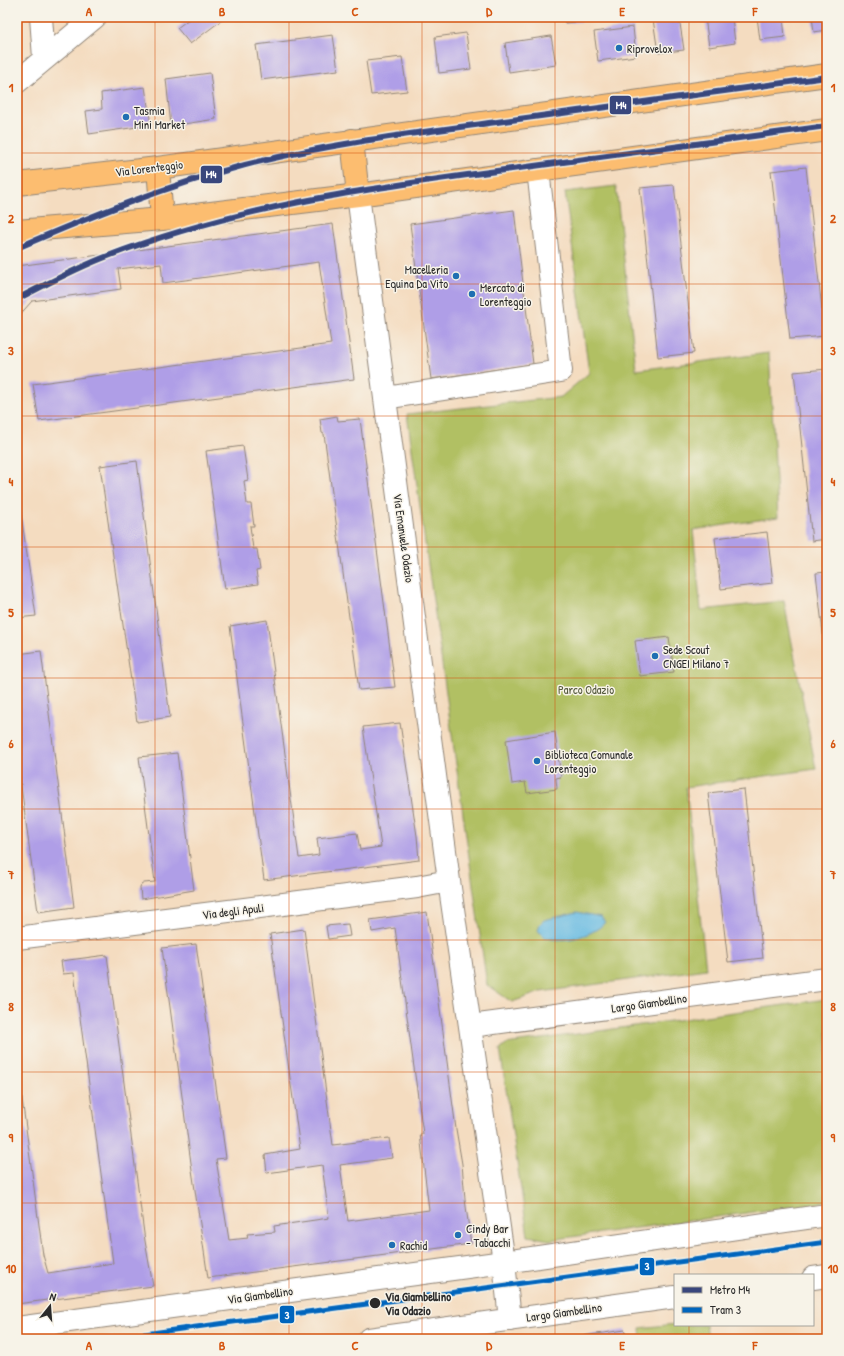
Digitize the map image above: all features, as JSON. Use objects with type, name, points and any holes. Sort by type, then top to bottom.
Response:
[{"type":"main road","name":"Via Lorenteggio","points":[[17,184],[158,168],[827,75]]},
{"type":"main road","points":[[17,231],[162,219],[538,170],[827,130]]},
{"type":"main road","points":[[352,140],[358,194]]},
{"type":"main road","points":[[158,168],[162,219]]},
{"type":"street","points":[[41,17],[44,58]]},
{"type":"street","points":[[17,82],[95,17]]},
{"type":"street","points":[[385,398],[561,371],[538,170]]},
{"type":"street","name":"Via Emanuele Odazio","points":[[358,194],[449,881]]},
{"type":"street","name":"Via degli Apuli","points":[[17,938],[417,887],[449,881]]},
{"type":"street","name":"Largo Giambellino","points":[[449,881],[504,1262],[510,1320],[674,1297]]},
{"type":"street","name":"Largo Giambellino","points":[[471,1026],[827,979]]},
{"type":"street","points":[[504,1262],[827,1215]]},
{"type":"street","name":"Via Giambellino","points":[[17,1328],[504,1262]]},
{"type":"street","points":[[814,1278],[827,1276]]},
{"type":"street","points":[[369,1339],[510,1320]]},
{"type":"green space","name":"Parco Odazio","points":[[616,186],[636,370],[769,353],[778,517],[693,530],[701,610],[784,601],[816,769],[686,787],[706,969],[541,992],[512,1002],[487,985],[407,414],[561,397],[589,373],[565,192]]},
{"type":"green space","points":[[827,999],[827,1202],[549,1240],[528,1236],[500,1049],[506,1044]]},
{"type":"green space","points":[[674,1324],[674,1326],[706,1326],[708,1339],[641,1339],[640,1328]]},
{"type":"water","points":[[577,912],[601,917],[605,922],[592,932],[571,939],[551,939],[543,936],[538,930],[540,924],[544,920]]},
{"type":"building","points":[[187,17],[226,17],[190,44],[177,28],[189,19]]},
{"type":"building","points":[[564,17],[605,17],[606,19],[565,23]]},
{"type":"building","points":[[679,17],[684,50],[658,53],[653,19]]},
{"type":"building","points":[[705,17],[732,17],[735,43],[709,47]]},
{"type":"building","points":[[757,17],[783,17],[785,37],[760,40]]},
{"type":"building","points":[[812,17],[827,17],[827,30],[814,32]]},
{"type":"building","points":[[633,27],[636,56],[598,61],[594,32]]},
{"type":"building","points":[[466,33],[471,69],[439,73],[435,37]]},
{"type":"building","points":[[333,35],[338,70],[261,80],[256,45]]},
{"type":"building","points":[[551,36],[556,65],[509,72],[505,43]]},
{"type":"building","points":[[402,57],[407,91],[371,95],[366,61]]},
{"type":"building","points":[[210,73],[216,119],[171,126],[166,79]]},
{"type":"building","points":[[145,87],[151,125],[89,134],[86,111],[102,109],[101,93]]},
{"type":"building","points":[[806,167],[825,336],[790,339],[771,171]]},
{"type":"building","points":[[674,185],[694,353],[658,357],[640,188]]},
{"type":"building","name":"Mercato di Lorenteggio","points":[[514,210],[533,364],[431,379],[410,224]]},
{"type":"building","points":[[333,224],[354,379],[39,421],[33,384],[331,344],[319,262],[163,283],[161,264],[118,269],[121,289],[32,301],[17,318],[17,266]]},
{"type":"building","points":[[827,369],[827,539],[812,541],[794,372]]},
{"type":"building","points":[[337,416],[338,421],[360,419],[395,687],[359,690],[324,434],[322,433],[320,419]]},
{"type":"building","points":[[243,446],[248,480],[244,481],[247,504],[251,504],[254,526],[250,526],[253,549],[257,549],[260,570],[256,571],[258,584],[225,589],[206,451]]},
{"type":"building","points":[[137,461],[170,717],[137,722],[100,466]]},
{"type":"building","points":[[17,487],[36,616],[17,618]]},
{"type":"building","points":[[767,532],[773,583],[721,589],[715,538]]},
{"type":"building","points":[[827,572],[827,659],[826,659],[816,573]]},
{"type":"building","points":[[267,620],[299,858],[319,855],[317,838],[357,833],[360,850],[381,847],[363,727],[400,723],[417,836],[419,860],[264,880],[230,626]]},
{"type":"building","points":[[669,637],[674,672],[640,676],[635,641]]},
{"type":"building","points":[[41,651],[74,907],[38,912],[17,756],[17,654]]},
{"type":"building","points":[[555,732],[561,777],[556,778],[557,789],[527,793],[525,782],[512,784],[506,740]]},
{"type":"building","points":[[177,753],[194,890],[141,899],[141,885],[144,883],[155,882],[139,757]]},
{"type":"building","points":[[744,789],[763,958],[728,962],[708,793]]},
{"type":"building","points":[[427,912],[462,1164],[471,1244],[208,1278],[162,948],[196,944],[226,1158],[216,1159],[229,1240],[248,1238],[247,1234],[275,1232],[274,1226],[329,1218],[322,1165],[267,1173],[265,1155],[300,1149],[270,934],[304,929],[333,1145],[389,1138],[392,1158],[340,1165],[348,1221],[429,1210],[420,1134],[423,1134],[395,928],[372,932],[370,920]]},
{"type":"building","points":[[348,924],[350,936],[328,939],[326,926]]},
{"type":"building","points":[[107,955],[145,1241],[153,1286],[17,1304],[17,1061],[43,1255],[48,1273],[113,1263],[74,973],[63,974],[61,961]]},
{"type":"building","points":[[625,1330],[627,1339],[568,1339],[568,1338]]},
{"type":"metro line","name":"M4","points":[[17,248],[101,213],[186,182],[277,157],[406,134],[827,77]]},
{"type":"metro line","name":"M4","points":[[17,299],[96,261],[157,239],[206,224],[307,200],[409,183],[827,126]]},
{"type":"tram line","name":"3","points":[[107,1339],[827,1242]]},
{"type":"place","name":"Riprovelox","points":[[619,48]]},
{"type":"place","name":"Tasmia Mini Market","points":[[126,117]]},
{"type":"place","name":"Macelleria Equina Da Vito","points":[[456,276]]},
{"type":"place","name":"Mercato di Lorenteggio","points":[[472,294]]},
{"type":"place","name":"Sede Scout CNGEI Milano 7","points":[[655,656]]},
{"type":"place","name":"Biblioteca Comunale Lorenteggio","points":[[537,761]]},
{"type":"place","name":"Cindy Bar - Tabacchi","points":[[458,1235]]},
{"type":"place","name":"Rachid","points":[[392,1245]]},
{"type":"place","name":"Via Giambellino Via Odazio","points":[[375,1303]]}]
